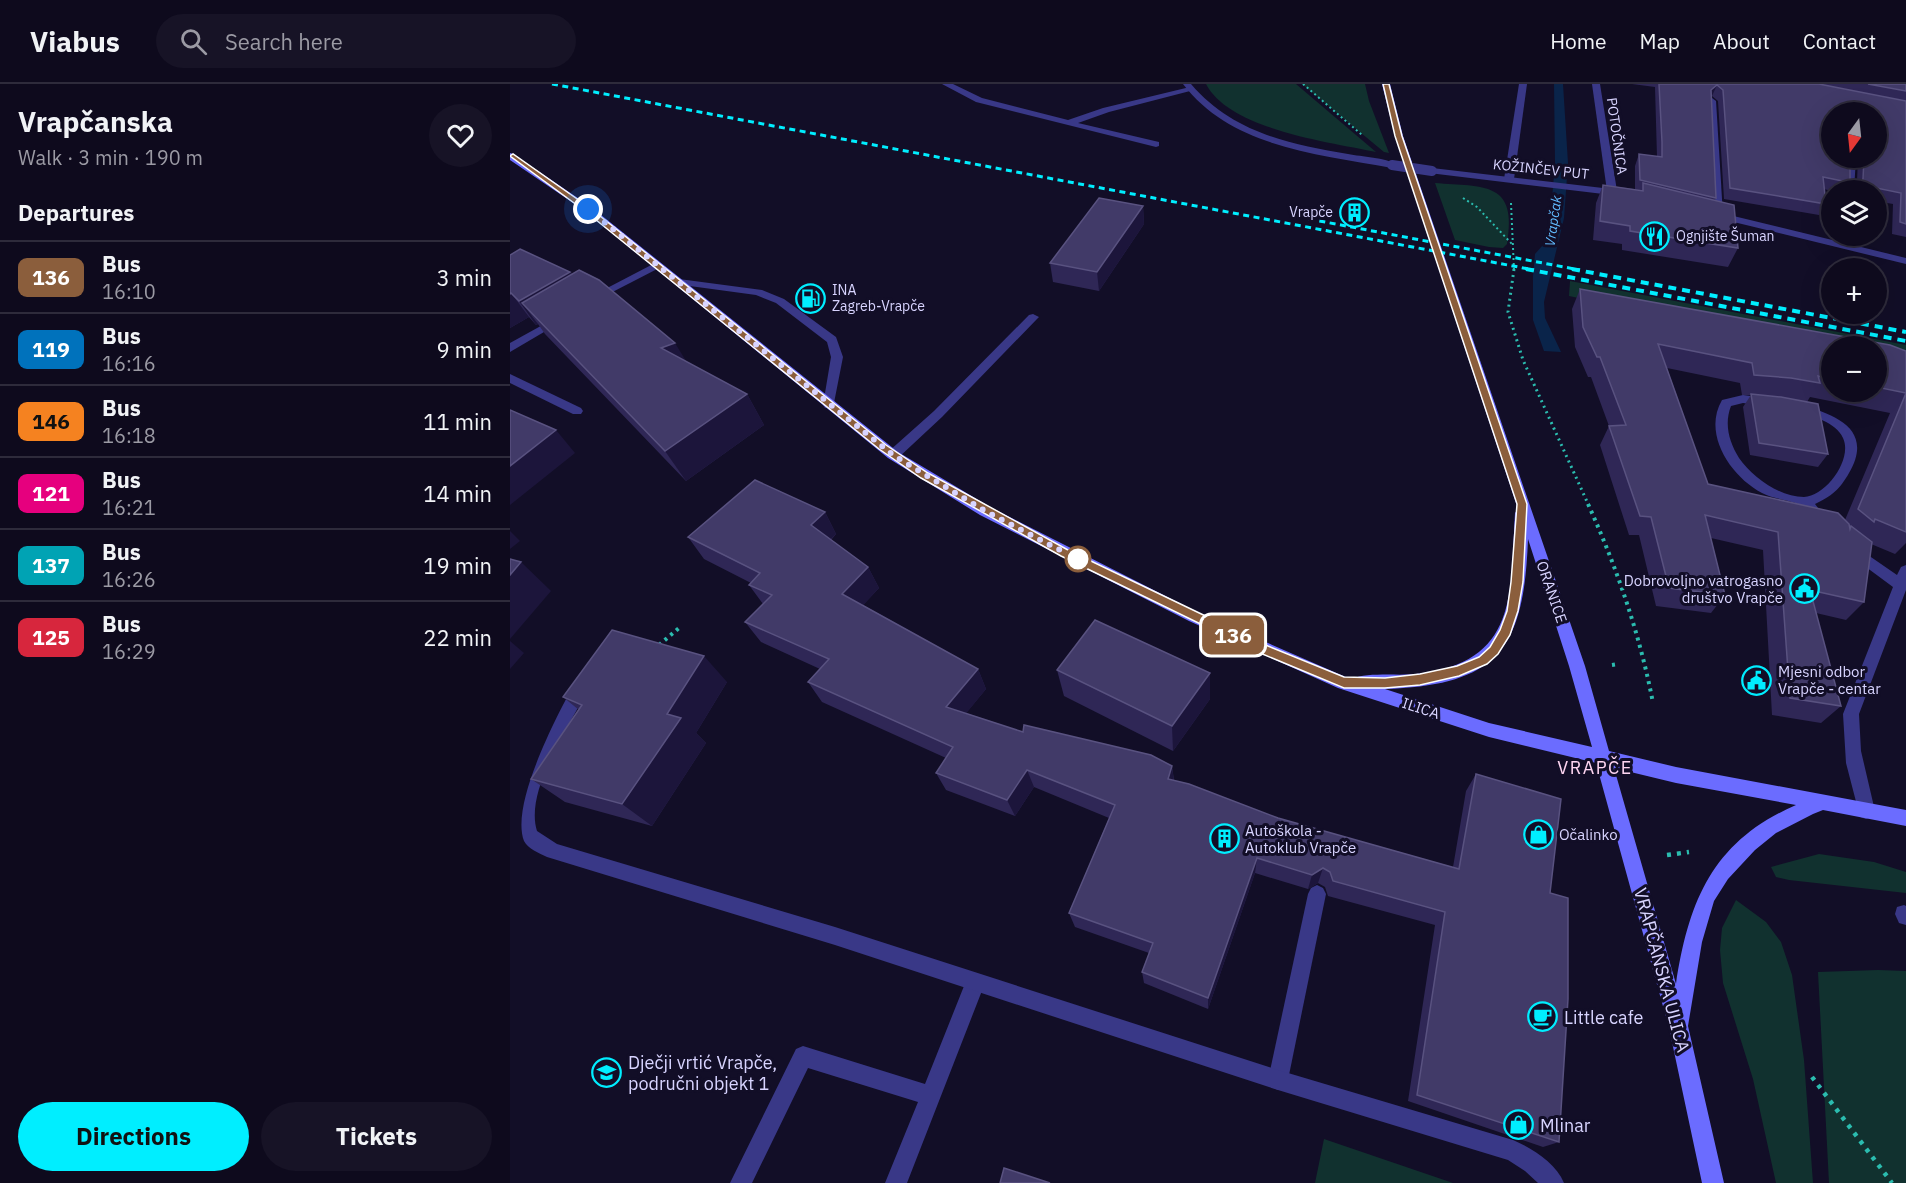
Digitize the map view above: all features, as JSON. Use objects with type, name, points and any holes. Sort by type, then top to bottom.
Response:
[{"type":"main road","name":"ORANICE","points":[[1386,84],[1399,136],[1572,650],[1605,759]]},
{"type":"main road","name":"ILICA","points":[[510,156],[580,203],[893,455],[985,511],[1204,622],[1344,682],[1489,730],[1605,759],[1906,818]]},
{"type":"main road","points":[[1344,682],[1385,683],[1459,671],[1483,660],[1494,650],[1506,631],[1513,611],[1522,504]]},
{"type":"main road","name":"VRAPČANSKA ULICA","points":[[1605,759],[1679,1028],[1713,1183]]},
{"type":"main road","points":[[1679,1028],[1696,931],[1707,895],[1742,850],[1765,829],[1789,815],[1822,803]]},
{"type":"street","points":[[946,84],[979,100],[1156,144]]},
{"type":"street","points":[[1509,179],[1523,84]]},
{"type":"street","name":"POTOČNICA","points":[[1596,84],[1612,191]]},
{"type":"street","points":[[1068,123],[1189,87]]},
{"type":"street","name":"KOŽINČEV PUT","points":[[1189,87],[1214,112],[1252,132],[1285,142],[1392,165],[1592,188],[1633,196]]},
{"type":"street","points":[[1712,100],[1712,214],[1821,236]]},
{"type":"street","points":[[1861,246],[1906,261]]},
{"type":"street","points":[[510,348],[613,286],[657,265]]},
{"type":"street","points":[[679,282],[758,292],[780,301],[832,340],[837,357],[829,405]]},
{"type":"street","points":[[893,455],[939,414],[1033,316]]},
{"type":"street","points":[[510,378],[577,411]]},
{"type":"street","points":[[1806,502],[1832,489],[1848,464],[1853,447],[1850,436],[1824,415],[1743,399],[1726,403],[1720,416],[1722,434],[1730,457],[1743,475],[1776,494],[1806,502],[1815,515],[1836,534],[1903,578],[1851,714],[1852,755],[1866,811]]},
{"type":"street","points":[[589,673],[531,783],[523,819],[530,836],[553,851],[835,936],[1278,1080],[1513,1151],[1533,1163],[1552,1183]]},
{"type":"street","points":[[1278,1080],[1317,894]]},
{"type":"street","points":[[896,1183],[975,983]]},
{"type":"street","points":[[741,1183],[803,1056],[931,1096]]},
{"type":"path","points":[[1303,84],[1366,139]]},
{"type":"path","points":[[1509,179],[1514,267],[1509,312],[1523,360],[1604,539],[1644,655],[1653,703]]},
{"type":"path","points":[[1459,194],[1477,207],[1513,244]]},
{"type":"path","points":[[655,649],[679,628]]},
{"type":"path","points":[[1612,665],[1619,664]]},
{"type":"path","points":[[1667,855],[1689,852]]},
{"type":"path","points":[[1812,1077],[1892,1183]]},
{"type":"green space","points":[[1206,84],[1296,84],[1376,152],[1283,132],[1258,123],[1236,113],[1218,100]]},
{"type":"green space","points":[[1302,84],[1365,84],[1369,101],[1389,153],[1384,152]]},
{"type":"green space","points":[[1435,183],[1468,185],[1494,191],[1502,198],[1507,208],[1509,223],[1507,244],[1503,248],[1489,247],[1455,240]]},
{"type":"green space","points":[[1570,281],[1859,336],[1821,336],[1821,348],[1569,296]]},
{"type":"green space","points":[[1887,341],[1906,345],[1906,365],[1887,353]]},
{"type":"green space","points":[[1819,854],[1874,862],[1906,872],[1906,893],[1789,880],[1776,877],[1771,867]]},
{"type":"green space","points":[[1736,900],[1766,922],[1781,942],[1792,975],[1804,1060],[1813,1183],[1776,1183],[1753,1079],[1723,983],[1720,950],[1722,928]]},
{"type":"green space","points":[[1906,971],[1906,1183],[1829,1183],[1818,972]]},
{"type":"green space","points":[[1324,1139],[1453,1183],[1315,1183]]},
{"type":"water","name":"Vrapčak","points":[[1554,84],[1563,84],[1568,163],[1564,218],[1544,302],[1545,318],[1561,352],[1544,351],[1533,320],[1535,254],[1543,245],[1551,211],[1555,163]]},
{"type":"building","points":[[1659,84],[1819,84],[1906,101],[1906,224],[1900,222],[1901,193],[1887,190],[1887,180],[1862,180],[1864,168],[1887,168],[1887,102],[1821,102],[1821,168],[1850,168],[1850,180],[1823,177],[1821,203],[1730,188],[1723,90],[1717,85],[1711,90],[1716,198],[1640,180],[1639,154],[1662,157]]},
{"type":"building","points":[[1868,84],[1906,84],[1906,91]]},
{"type":"building","points":[[1643,183],[1734,205],[1738,248],[1630,231],[1630,226],[1600,221],[1603,185],[1643,191]]},
{"type":"building","points":[[1099,198],[1143,206],[1097,272],[1050,263]]},
{"type":"building","points":[[520,249],[570,272],[519,301],[510,294],[510,255]]},
{"type":"building","points":[[579,270],[599,280],[675,343],[661,348],[747,394],[665,451],[522,303]]},
{"type":"building","points":[[1580,289],[1840,336],[1821,336],[1821,377],[1818,376],[1820,383],[1754,375],[1752,363],[1658,344],[1708,484],[1838,513],[1849,524],[1850,529],[1851,526],[1872,542],[1864,602],[1810,590],[1841,706],[1790,698],[1778,532],[1705,515],[1725,595],[1669,588],[1651,517],[1640,516],[1609,426],[1626,425],[1600,357],[1597,357],[1583,327]]},
{"type":"building","points":[[1887,344],[1906,351],[1906,393],[1887,389]]},
{"type":"building","points":[[1906,393],[1906,532],[1875,519],[1874,522],[1858,509]]},
{"type":"building","points":[[1751,394],[1818,404],[1828,454],[1759,443]]},
{"type":"building","points":[[510,410],[556,430],[510,466]]},
{"type":"building","points":[[755,480],[825,512],[811,525],[868,567],[842,594],[978,669],[946,707],[1023,732],[1024,725],[1151,755],[1172,766],[1168,779],[1189,784],[1278,818],[1459,869],[1476,774],[1561,799],[1550,893],[1568,898],[1568,999],[1559,1142],[1417,1095],[1445,912],[1333,881],[1330,872],[1323,868],[1312,875],[1257,858],[1208,998],[1142,972],[1153,943],[1069,913],[1115,805],[1027,770],[1007,800],[936,773],[953,747],[808,682],[829,659],[745,622],[772,595],[749,585],[760,573],[688,537]]},
{"type":"building","points":[[510,559],[521,562],[510,575]]},
{"type":"building","points":[[1095,620],[1210,673],[1172,726],[1057,670]]},
{"type":"building","points":[[612,630],[704,656],[667,714],[681,718],[622,804],[531,779],[582,705],[563,697]]},
{"type":"building","points":[[1004,1168],[1050,1183],[1000,1183]]},
{"type":"railway","points":[[552,84],[1534,270]]},
{"type":"railway","points":[[1309,219],[1580,270]]},
{"type":"railway","points":[[1526,269],[1906,341]]},
{"type":"railway","points":[[1572,269],[1906,332]]},
{"type":"bus line","name":"136","points":[[510,156],[588,209],[882,447],[924,476],[1064,553],[1264,649],[1344,682],[1385,683],[1459,671],[1483,660],[1494,650],[1506,631],[1513,611],[1522,504],[1399,136],[1386,84]]},
{"type":"place","name":"Vrapče","points":[[1354,212]]},
{"type":"place","name":"Ognjište Šuman","points":[[1655,236]]},
{"type":"place","name":"INA Zagreb-Vrapče","points":[[811,298]]},
{"type":"place","name":"Dobrovoljno vatrogasno društvo Vrapče","points":[[1804,589]]},
{"type":"place","name":"Mjesni odbor Vrapče - centar","points":[[1757,680]]},
{"type":"place","name":"Očalinko","points":[[1538,834]]},
{"type":"place","name":"Autoškola - Autoklub Vrapče","points":[[1224,839]]},
{"type":"place","name":"Little cafe","points":[[1543,1017]]},
{"type":"place","name":"Dječji vrtić Vrapče, područni objekt 1","points":[[607,1072]]},
{"type":"place","name":"Mlinar","points":[[1519,1125]]},
{"type":"district","name":"VRAPČE","points":[[1595,767]]},
{"type":"route","points":[[588,209],[893,455],[924,476],[985,511],[1083,562],[1078,559]]}]
